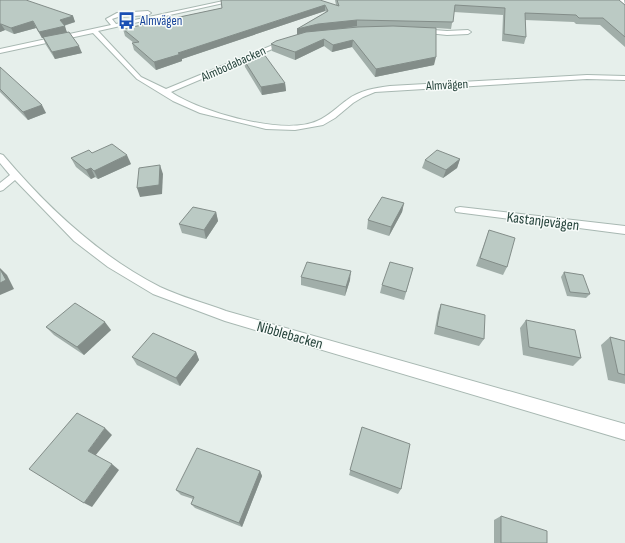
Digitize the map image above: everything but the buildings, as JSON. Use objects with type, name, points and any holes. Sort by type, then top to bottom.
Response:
[{"type":"street","points":[[0,51],[235,0]]},
{"type":"street","points":[[621,0],[625,4]]},
{"type":"street","points":[[115,26],[109,19],[117,15],[181,12]]},
{"type":"street","name":"Almvägen","points":[[94,30],[139,78],[176,99],[203,111],[266,127],[294,128],[320,123],[360,95],[374,90],[580,77],[625,78]]},
{"type":"street","points":[[410,30],[447,33],[468,32]]},
{"type":"street","name":"Almbodabacken","points":[[166,92],[273,46],[296,38]]},
{"type":"street","name":"Nibblebacken","points":[[0,157],[15,175],[78,238],[112,264],[157,291],[225,316],[625,432]]},
{"type":"street","points":[[0,188],[15,175]]},
{"type":"street","name":"Kastanjevägen","points":[[460,210],[625,230]]},
{"type":"place","name":"Almvägen","points":[[127,20]]}]
